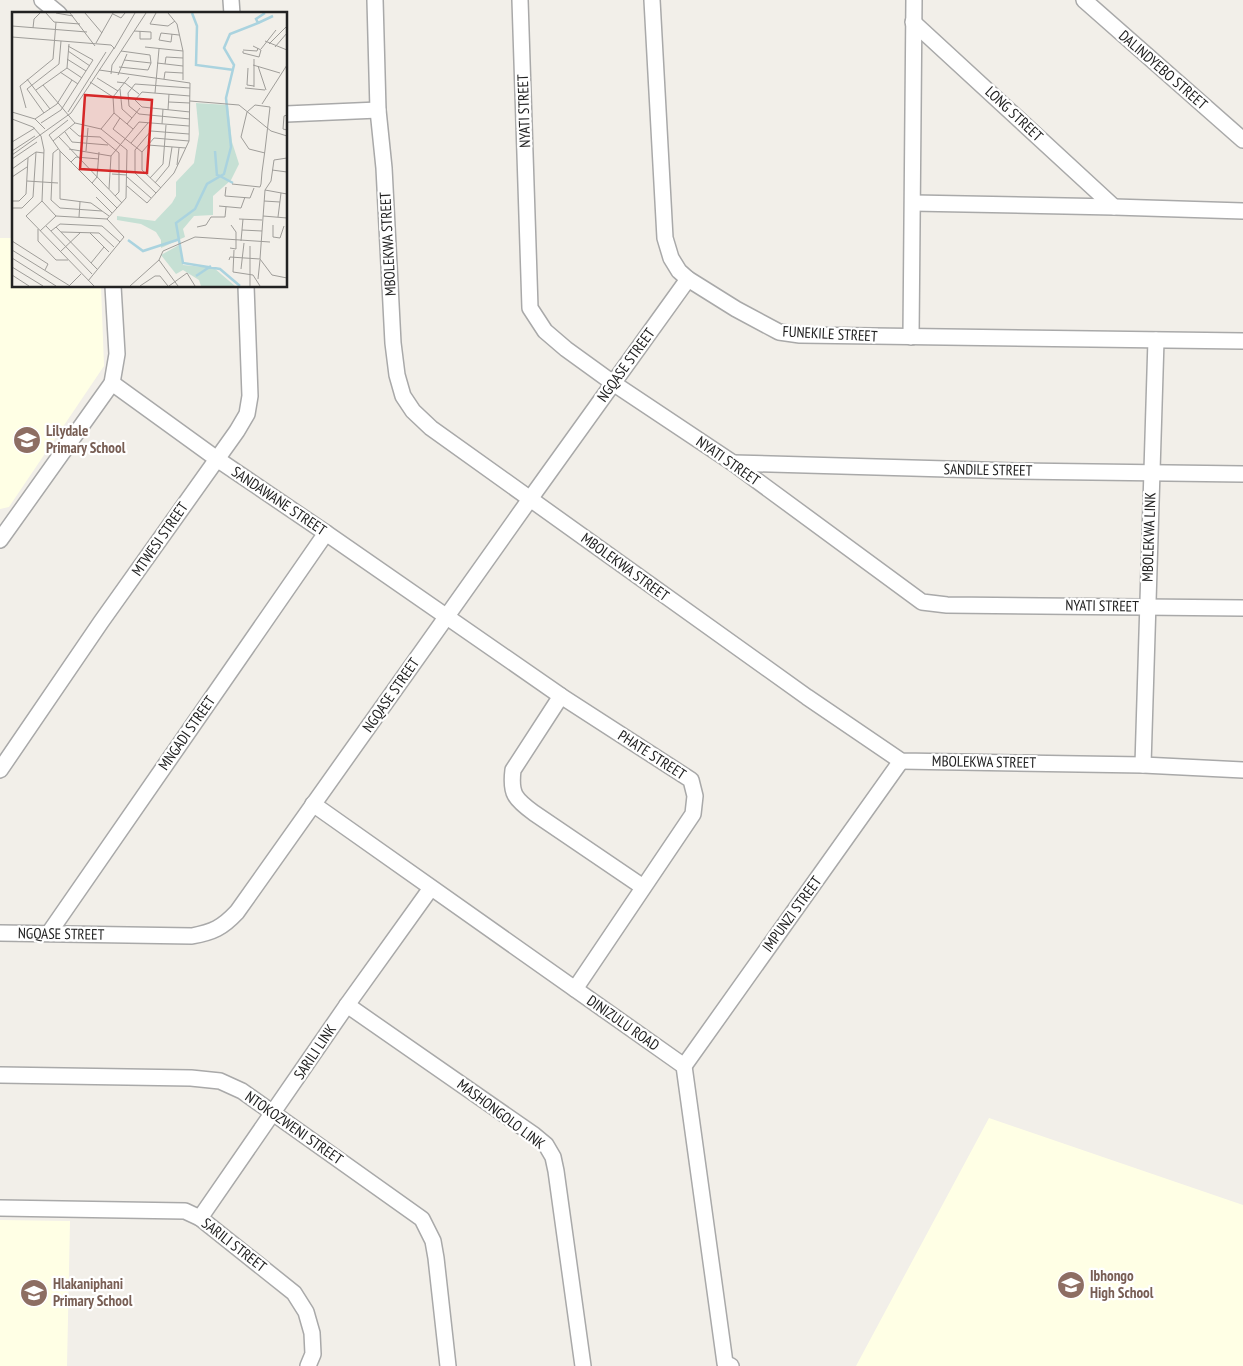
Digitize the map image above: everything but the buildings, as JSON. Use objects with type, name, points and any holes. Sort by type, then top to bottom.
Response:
[{"type":"street","points":[[42,0],[57,12]]},
{"type":"street","name":"MBOLEKWA STREET","points":[[375,0],[378,110],[384,178],[393,343],[397,375],[403,396],[413,410],[431,428],[807,697],[901,761],[1144,764],[1243,770]]},
{"type":"street","name":"NYATI STREET","points":[[520,0],[530,308],[545,331],[566,349],[613,384],[733,463],[922,602],[947,605],[1243,608]]},
{"type":"street","name":"FUNEKILE STREET","points":[[652,0],[665,238],[671,258],[679,271],[688,279],[779,332],[800,335],[1243,341]]},
{"type":"street","points":[[911,337],[914,0]]},
{"type":"street","name":"DALINDYEBO STREET","points":[[1084,0],[1243,140]]},
{"type":"street","name":"LONG STREET","points":[[913,22],[1114,207]]},
{"type":"street","points":[[288,114],[378,110]]},
{"type":"street","points":[[913,203],[1243,211]]},
{"type":"street","name":"NGQASE STREET","points":[[0,933],[192,936],[208,933],[219,928],[237,912],[530,498],[688,279]]},
{"type":"street","points":[[0,540],[5,526],[112,383],[117,354],[113,288]]},
{"type":"street","name":"MTWESI STREET","points":[[0,770],[247,414],[250,396],[246,288]]},
{"type":"street","name":"MBOLEKWA LINK","points":[[1144,764],[1156,340]]},
{"type":"street","name":"SANDAWANE STREET","points":[[112,383],[217,459],[446,616]]},
{"type":"street","name":"SANDILE STREET","points":[[733,463],[1017,471],[1243,474]]},
{"type":"street","name":"MNGADI STREET","points":[[49,933],[326,533]]},
{"type":"street","name":"PHATE STREET","points":[[446,616],[561,696],[691,780],[695,796],[693,814],[575,989]]},
{"type":"street","points":[[561,696],[513,770],[512,783],[514,793],[520,802],[534,813],[643,887]]},
{"type":"street","name":"IMPUNZI STREET","points":[[684,1066],[901,761]]},
{"type":"street","name":"DINIZULU ROAD","points":[[312,804],[684,1066]]},
{"type":"street","name":"SARILI LINK","points":[[200,1218],[347,1005],[431,888]]},
{"type":"street","name":"MASHONGOLO LINK","points":[[347,1005],[517,1122],[546,1145],[556,1171],[583,1366]]},
{"type":"street","points":[[684,1066],[726,1365]]},
{"type":"street","name":"NTOKOZWENI STREET","points":[[0,1075],[208,1079],[220,1081],[242,1091],[422,1219],[433,1242],[436,1258],[448,1366]]},
{"type":"street","name":"SARILI STREET","points":[[0,1208],[185,1211],[200,1218],[294,1293],[306,1312],[312,1333],[313,1354],[308,1366]]},
{"type":"shaded area","name":"Lilydale Primary School","points":[[0,238],[12,238],[12,288],[101,288],[104,366],[9,507],[0,509]]},
{"type":"shaded area","name":"Ibhongo High School","points":[[989,1118],[1243,1205],[1243,1366],[856,1366]]},
{"type":"shaded area","name":"Hlakaniphani Primary School","points":[[0,1220],[70,1221],[67,1366],[0,1366]]},
{"type":"place","name":"Lilydale Primary School","points":[[27,440]]},
{"type":"place","name":"Ibhongo High School","points":[[1071,1285]]},
{"type":"place","name":"Hlakaniphani Primary School","points":[[34,1293]]}]
